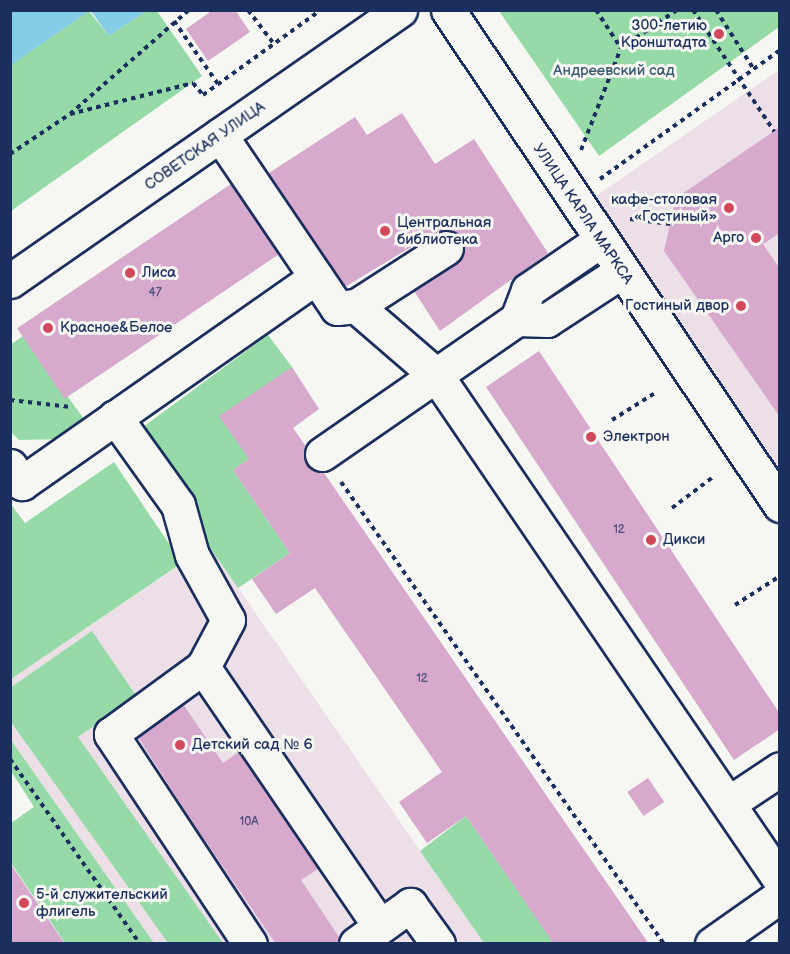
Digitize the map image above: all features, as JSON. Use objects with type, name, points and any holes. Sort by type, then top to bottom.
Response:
[{"type":"street","name":"СОВЕТСКАЯ УЛИЦА","points":[[10,281],[400,10]]},
{"type":"street","name":"УЛИЦА КАРЛА МАРКСА","points":[[448,10],[780,505]]},
{"type":"street","points":[[220,135],[336,308],[356,306],[446,248]]},
{"type":"street","points":[[322,454],[517,319],[528,290],[601,240]]},
{"type":"street","points":[[517,319],[547,320],[622,271]]},
{"type":"street","points":[[10,466],[22,483],[316,277]]},
{"type":"street","points":[[356,306],[436,375],[780,880]]},
{"type":"street","points":[[117,415],[178,505],[192,555],[228,620],[203,667],[111,734],[250,944]]},
{"type":"street","points":[[203,667],[368,935],[410,905],[438,944]]},
{"type":"street","points":[[729,803],[780,770]]},
{"type":"street","points":[[712,944],[780,896]]},
{"type":"path","points":[[10,154],[69,114],[189,10]]},
{"type":"path","points":[[248,10],[274,44]]},
{"type":"path","points":[[69,114],[193,83],[203,95],[321,10]]},
{"type":"path","points":[[596,10],[621,48]]},
{"type":"path","points":[[579,154],[621,48],[677,10]]},
{"type":"path","points":[[693,10],[774,131]]},
{"type":"path","points":[[716,10],[753,69]]},
{"type":"path","points":[[174,21],[218,84]]},
{"type":"path","points":[[600,178],[780,50]]},
{"type":"path","points":[[628,219],[670,224]]},
{"type":"path","points":[[612,420],[655,393]]},
{"type":"path","points":[[10,399],[117,415]]},
{"type":"path","points":[[322,454],[664,944]]},
{"type":"path","points":[[672,508],[713,477]]},
{"type":"path","points":[[735,606],[780,576]]},
{"type":"path","points":[[10,759],[140,944]]},
{"type":"shaded area","points":[[779,70],[779,468],[596,196]]},
{"type":"shaded area","name":"Детский сад № 6","points":[[209,546],[484,943],[154,943],[11,740],[10,679]]},
{"type":"green space","points":[[89,11],[109,36],[146,11],[157,11],[202,76],[11,211],[10,65]]},
{"type":"green space","name":"Андреевский сад","points":[[499,11],[779,11],[779,27],[599,156]]},
{"type":"green space","points":[[268,335],[292,367],[249,459],[233,470],[290,553],[238,588],[209,546],[189,495],[143,427]]},
{"type":"green space","points":[[23,336],[87,423],[66,439],[19,440],[11,432],[10,345]]},
{"type":"green space","points":[[114,462],[182,563],[11,679],[10,503],[25,523]]},
{"type":"green space","points":[[92,631],[137,697],[78,737],[223,943],[168,943],[11,722],[10,688]]},
{"type":"green space","points":[[11,740],[154,943],[65,943],[11,863],[11,823],[34,807],[11,771]]},
{"type":"green space","points":[[466,816],[554,943],[484,943],[420,851]]},
{"type":"water","points":[[11,10],[89,10],[89,11],[11,65]]},
{"type":"water","points":[[91,11],[146,11],[109,36]]},
{"type":"building","points":[[213,10],[235,10],[250,32],[208,61],[186,29]]},
{"type":"building","name":"Центральная библиотека","points":[[402,113],[435,164],[474,139],[548,253],[440,331],[414,291],[462,257],[461,237],[454,231],[436,232],[345,287],[269,173],[355,117],[367,135]]},
{"type":"building","name":"Гостиный двор","points":[[780,127],[780,233],[763,244],[780,269],[780,417],[664,251],[676,198]]},
{"type":"building","points":[[231,184],[279,254],[65,399],[17,328]]},
{"type":"building","points":[[539,351],[780,714],[780,729],[734,760],[486,387]]},
{"type":"building","points":[[292,367],[319,409],[293,428],[305,445],[306,464],[324,473],[649,944],[554,944],[466,816],[427,843],[399,802],[442,772],[315,588],[276,614],[252,579],[290,553],[233,470],[249,459],[219,416]]},
{"type":"building","points":[[183,704],[223,763],[239,752],[318,869],[301,880],[339,937],[338,944],[276,944],[195,826],[138,737]]},
{"type":"building","points":[[648,778],[664,802],[643,816],[627,792]]},
{"type":"building","name":"5-й служительский флигель","points":[[10,863],[65,944],[10,944]]},
{"type":"place","name":"300-летию Кронштадта","points":[[719,34]]},
{"type":"place","name":"кафе-столовая «Гостиный»","points":[[729,208]]},
{"type":"place","name":"Центральная библиотека","points":[[385,231]]},
{"type":"place","name":"Арго","points":[[756,238]]},
{"type":"place","name":"Лиса","points":[[130,273]]},
{"type":"place","name":"Гостиный двор","points":[[741,306]]},
{"type":"place","name":"Красное&Белое","points":[[48,328]]},
{"type":"place","name":"Электрон","points":[[591,437]]},
{"type":"place","name":"Дикси","points":[[651,540]]},
{"type":"place","name":"Детский сад № 6","points":[[180,745]]},
{"type":"place","name":"5-й служительский флигель","points":[[24,903]]}]
